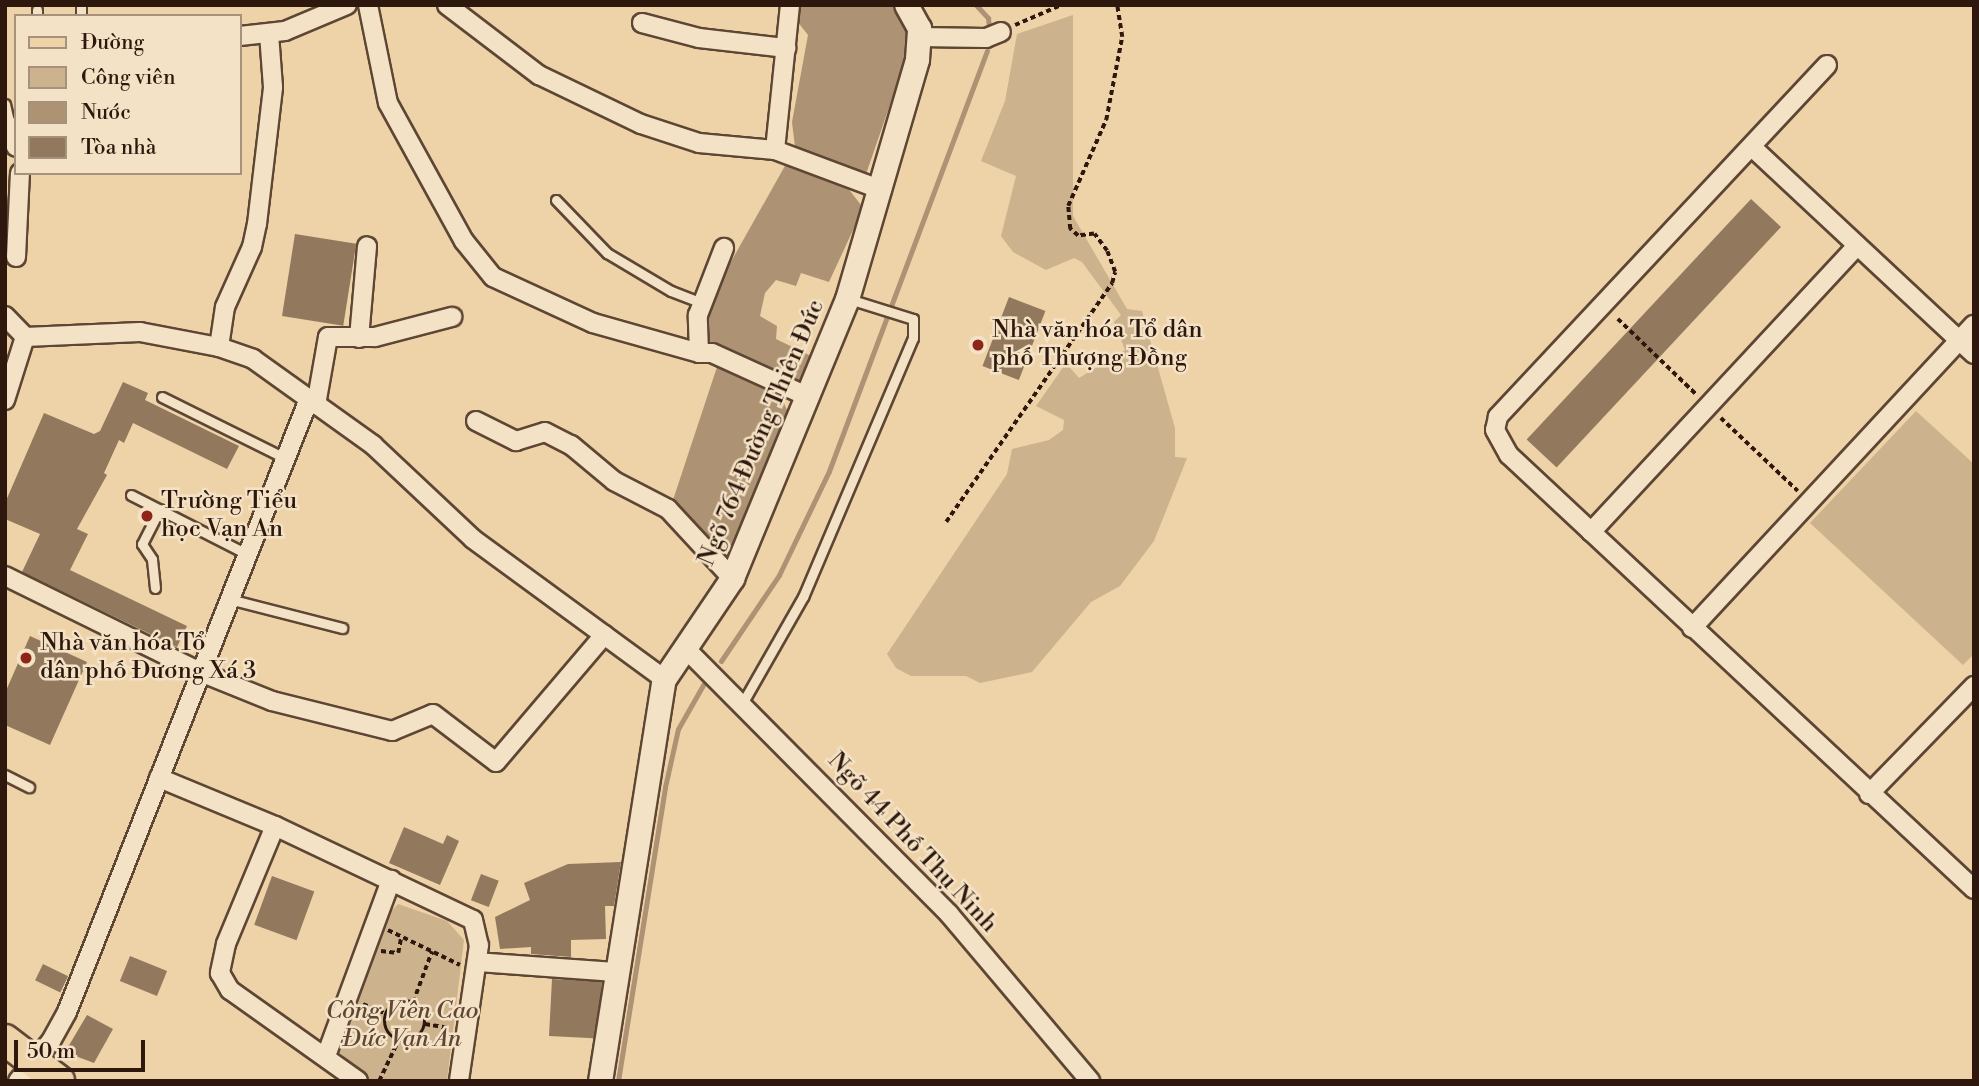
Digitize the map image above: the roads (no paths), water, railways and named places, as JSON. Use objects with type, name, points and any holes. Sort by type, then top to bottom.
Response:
[{"type":"main road","points":[[5,1040],[25,1071],[59,1081]]},
{"type":"street","points":[[242,36],[270,34],[316,10],[347,5]]},
{"type":"street","points":[[369,5],[388,103],[464,241],[493,277],[593,323],[699,353],[712,353],[809,397]]},
{"type":"street","points":[[447,5],[539,75],[608,110],[698,143],[775,150],[882,190]]},
{"type":"street","points":[[775,150],[790,5]]},
{"type":"street","points":[[906,5],[916,20],[919,37],[986,38],[1001,32]]},
{"type":"street","points":[[642,23],[698,38],[786,48]]},
{"type":"street","points":[[219,347],[225,307],[252,247],[257,224],[272,87],[270,34]]},
{"type":"street","name":"Ngõ 764 Đường Thiên Đức","points":[[663,679],[687,650],[732,578],[809,397],[847,299],[882,190],[919,37]]},
{"type":"street","points":[[1827,65],[1753,148],[1495,422],[1496,437],[1510,455],[1692,628],[1974,889]]},
{"type":"street","points":[[8,115],[14,139]]},
{"type":"street","points":[[1753,148],[1974,354]]},
{"type":"street","points":[[16,257],[20,175]]},
{"type":"street","points":[[359,338],[367,246]]},
{"type":"street","points":[[1591,532],[1857,246]]},
{"type":"street","points":[[699,353],[695,327],[724,247]]},
{"type":"street","points":[[5,316],[24,337]]},
{"type":"street","points":[[25,1071],[51,1041],[67,1012],[285,458],[312,402],[328,337],[359,338],[452,317]]},
{"type":"street","points":[[1692,628],[1974,325]]},
{"type":"street","points":[[24,337],[140,332],[219,347],[253,359],[373,445],[473,539],[663,679],[600,1081]]},
{"type":"street","points":[[5,400],[24,337]]},
{"type":"street","points":[[477,421],[516,441],[545,432],[570,446],[614,481],[668,509],[732,578]]},
{"type":"street","points":[[5,576],[200,672],[272,701],[392,731],[433,714],[496,762],[604,635]]},
{"type":"street","name":"Ngõ 44 Phố Thụ Ninh","points":[[687,650],[743,702],[949,914],[1090,1081]]},
{"type":"street","points":[[1869,794],[1974,686]]},
{"type":"street","points":[[159,778],[275,826],[473,920],[478,931],[469,964],[459,1081]]},
{"type":"street","points":[[275,826],[226,944],[220,973],[230,990],[358,1081]]},
{"type":"street","points":[[326,1056],[391,880]]},
{"type":"street","points":[[469,964],[617,972]]},
{"type":"lane","points":[[556,200],[607,253],[671,291],[702,303]]},
{"type":"lane","points":[[743,702],[803,597],[913,338],[914,319],[905,314],[847,299]]},
{"type":"lane","points":[[162,397],[285,458]]},
{"type":"lane","points":[[131,495],[247,554]]},
{"type":"lane","points":[[155,588],[152,559],[142,544],[160,509]]},
{"type":"lane","points":[[229,599],[342,628]]},
{"type":"lane","points":[[5,775],[29,787]]},
{"type":"water","points":[[799,5],[897,5],[905,15],[910,47],[866,174],[800,153],[795,147],[792,122],[808,35],[797,21]]},
{"type":"water","points":[[786,164],[847,187],[861,205],[860,215],[829,282],[801,273],[796,286],[776,280],[765,293],[760,316],[777,326],[776,339],[811,356],[805,376],[796,385],[717,351],[707,343],[703,320],[710,299]]},
{"type":"water","points":[[718,364],[781,396],[789,415],[735,543],[723,549],[713,548],[673,500]]},
{"type":"waterway","points":[[976,5],[988,18],[989,28]]},
{"type":"waterway","points":[[721,661],[779,575],[829,471],[987,51]]},
{"type":"waterway","points":[[618,1081],[665,787],[678,729],[703,685]]},
{"type":"place","name":"Nhà văn hóa Tổ dân phố Thượng Đồng","points":[[978,345]]},
{"type":"place","name":"Trường Tiểu học Vạn An","points":[[147,516]]},
{"type":"place","name":"Nhà văn hóa Tổ dân phố Đương Xá 3","points":[[26,658]]},
{"type":"park label","name":"Công Viên Cao Đức Vạn An","points":[[402,1026]]}]
